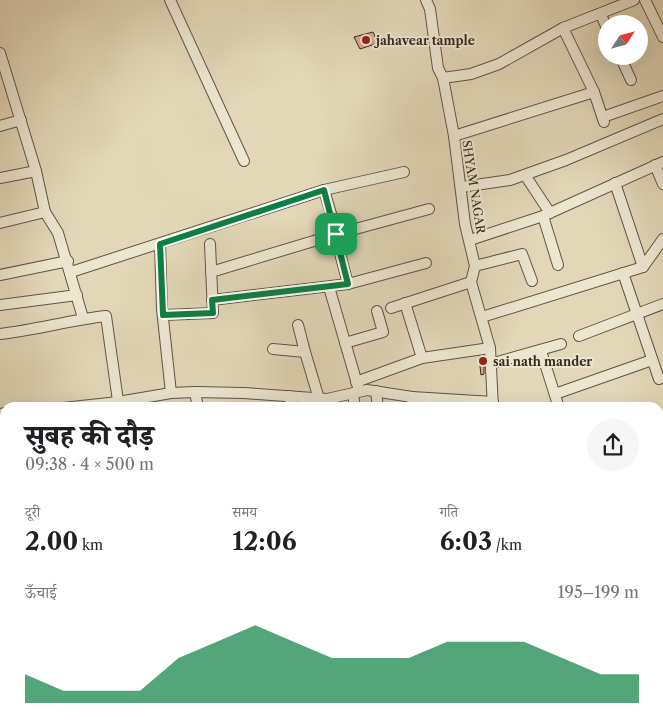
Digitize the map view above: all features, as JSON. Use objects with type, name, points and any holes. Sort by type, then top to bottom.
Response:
[{"type":"street","points":[[170,0],[244,161]]},
{"type":"street","name":"SHYAM NAGAR","points":[[426,0],[435,34],[438,68],[443,78],[454,136],[462,187],[465,224],[475,266],[471,282]]},
{"type":"street","points":[[443,78],[471,74],[499,64],[563,28],[634,0]]},
{"type":"street","points":[[645,0],[663,37]]},
{"type":"street","points":[[563,28],[594,92],[604,120],[663,96]]},
{"type":"street","points":[[0,53],[36,171],[45,212],[58,233],[83,318]]},
{"type":"street","points":[[624,65],[631,80]]},
{"type":"street","points":[[454,136],[594,92]]},
{"type":"street","points":[[462,187],[510,180],[525,175],[566,160],[663,119]]},
{"type":"street","points":[[0,126],[21,120]]},
{"type":"street","points":[[470,240],[546,215],[659,164],[663,184]]},
{"type":"street","points":[[0,178],[36,171]]},
{"type":"street","points":[[71,272],[324,190],[404,172]]},
{"type":"street","points":[[525,175],[546,215],[558,265]]},
{"type":"street","points":[[615,183],[642,267]]},
{"type":"street","points":[[324,190],[348,284]]},
{"type":"street","points":[[211,272],[336,234],[429,209]]},
{"type":"street","points":[[0,223],[45,212]]},
{"type":"street","points":[[482,317],[642,267],[663,239]]},
{"type":"street","points":[[160,244],[163,315],[171,393]]},
{"type":"street","points":[[163,315],[213,313],[210,244]]},
{"type":"street","points":[[475,266],[522,254],[532,281]]},
{"type":"street","points":[[0,275],[68,262]]},
{"type":"street","points":[[212,300],[348,284],[426,262]]},
{"type":"street","points":[[623,273],[636,314],[656,360],[659,379]]},
{"type":"street","points":[[391,308],[471,282],[490,348],[493,402]]},
{"type":"street","points":[[329,287],[356,390],[355,402]]},
{"type":"street","points":[[0,305],[77,295]]},
{"type":"street","points":[[405,303],[422,358]]},
{"type":"street","points":[[579,336],[663,304]]},
{"type":"street","points":[[345,343],[384,332],[377,311]]},
{"type":"street","points":[[0,334],[31,330],[83,318],[106,316],[119,402]]},
{"type":"street","points":[[298,325],[319,398]]},
{"type":"street","points":[[490,364],[561,344]]},
{"type":"street","points":[[333,402],[422,358],[490,348]]},
{"type":"street","points":[[274,349],[305,352]]},
{"type":"street","points":[[541,351],[557,402]]},
{"type":"street","points":[[555,394],[656,360]]},
{"type":"street","points":[[356,390],[376,391],[413,402]]},
{"type":"street","points":[[376,391],[377,402]]},
{"type":"street","points":[[195,392],[197,402]]},
{"type":"street","points":[[132,402],[171,393],[195,392],[319,398],[329,402]]},
{"type":"street","points":[[290,396],[290,402]]},
{"type":"street","points":[[391,723],[401,723]]},
{"type":"building","name":"jahavear tample","points":[[373,32],[378,43],[360,49],[354,37]]},
{"type":"building","points":[[484,356],[484,374],[481,375],[479,357]]},
{"type":"place","name":"jahavear tample","points":[[366,40]]},
{"type":"place","name":"sai nath mander","points":[[483,361]]},
{"type":"route","points":[[324,190],[336,234],[334,234],[348,284],[298,292],[212,300],[213,313],[163,315],[160,244],[324,190]]}]
